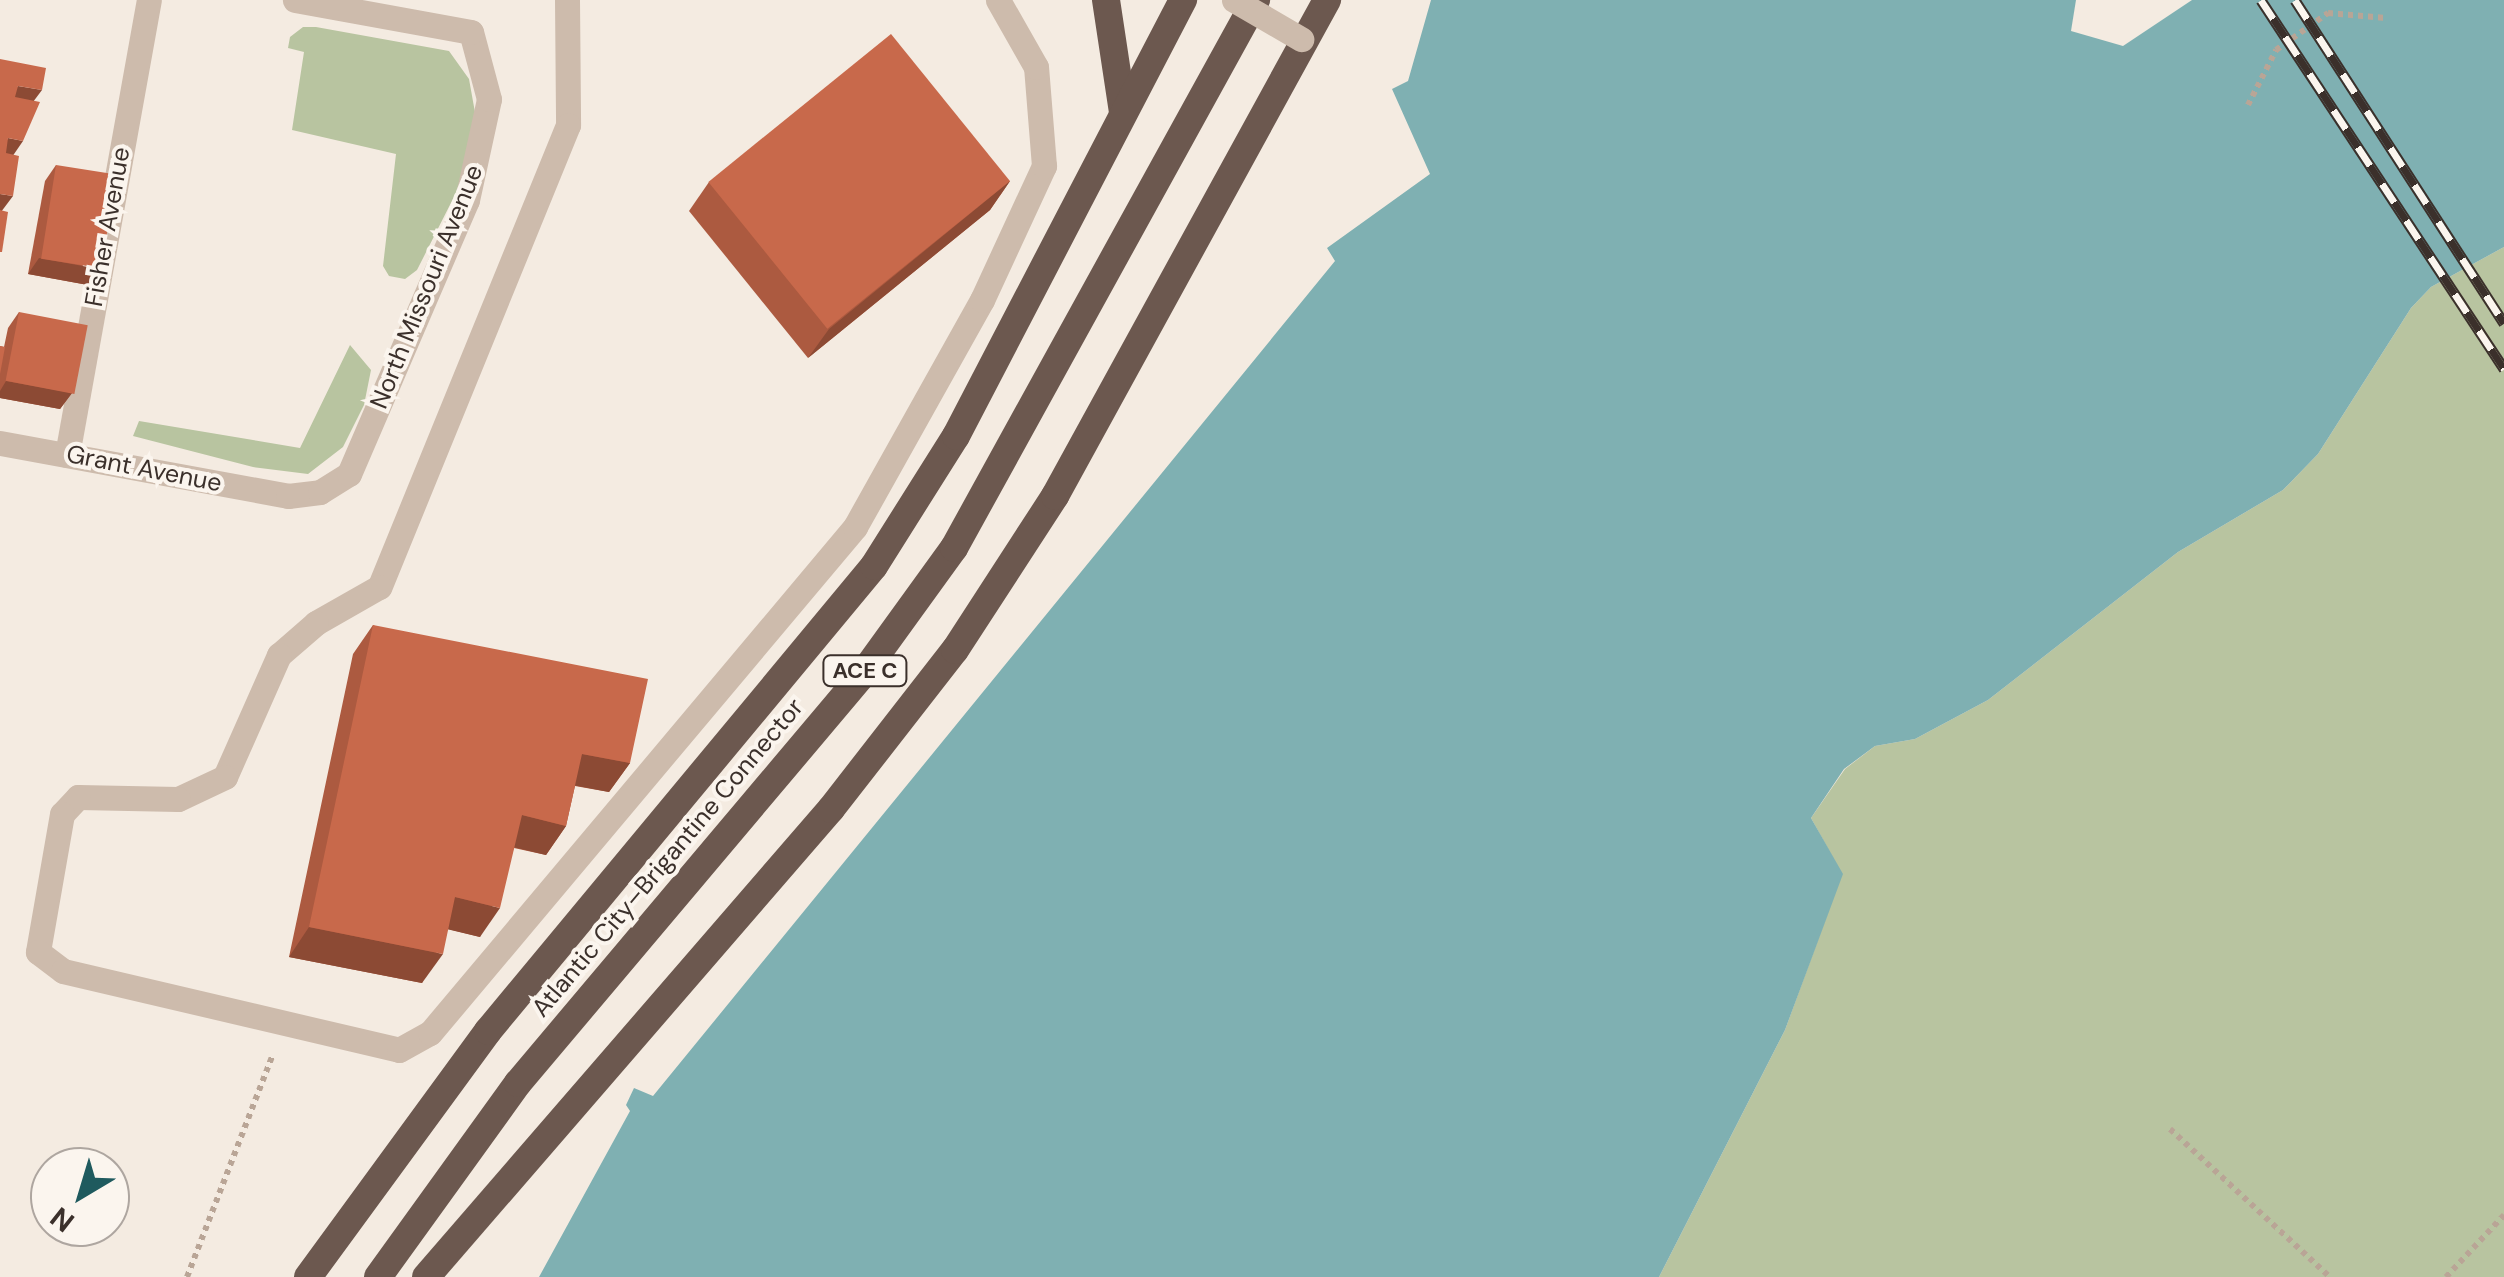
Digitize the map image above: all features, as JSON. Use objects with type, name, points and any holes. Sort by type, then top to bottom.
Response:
[{"type":"highway","points":[[1106,0],[1123,113]]},
{"type":"highway","name":"Atlantic City–Brigantine Connector","points":[[308,1277],[475,1047],[874,566],[956,436],[1183,0]]},
{"type":"highway","name":"Atlantic City–Brigantine Connector","points":[[378,1277],[518,1083],[862,675],[954,548],[1256,0]]},
{"type":"highway","points":[[426,1277],[831,809],[955,650],[1063,482],[1301,40],[1328,0]]},
{"type":"street","name":"Fisher Avenue","points":[[66,455],[149,0]]},
{"type":"street","name":"North Missouri Avenue","points":[[288,496],[320,492],[348,474],[466,200],[489,120],[487,79],[471,32],[295,0]]},
{"type":"street","points":[[567,0],[568,126],[379,587],[316,623],[279,655],[226,777],[178,799],[78,797],[62,814],[38,952],[63,971],[399,1050],[430,1033],[855,527],[982,300],[1044,166],[1036,67],[998,0]]},
{"type":"street","points":[[1234,0],[1301,40]]},
{"type":"street","name":"Grant Avenue","points":[[0,443],[288,496]]},
{"type":"path","points":[[2248,105],[2276,50],[2328,12],[2386,18]]},
{"type":"path","points":[[187,1277],[286,1021]]},
{"type":"path","points":[[2170,1129],[2330,1277]]},
{"type":"path","points":[[2446,1277],[2504,1215]]},
{"type":"green space","points":[[303,27],[449,51],[469,79],[476,118],[458,189],[417,270],[405,279],[389,276],[383,266],[396,154],[292,130],[304,52],[288,48],[290,37]]},
{"type":"green space","points":[[2504,247],[2504,1277],[1659,1277],[1785,1030],[1842,874],[1811,818],[1845,769],[1875,746],[1915,739],[1988,700],[2178,552],[2283,490],[2318,454],[2411,308],[2431,287]]},
{"type":"green space","points":[[350,345],[371,370],[364,405],[343,447],[308,474],[253,467],[133,436],[139,421],[300,448]]},
{"type":"water","points":[[1431,0],[2504,0],[2504,247],[2431,287],[2411,308],[2318,454],[2283,490],[2178,552],[1988,700],[1915,739],[1875,746],[1844,769],[1811,818],[1843,874],[1785,1030],[1659,1277],[539,1277],[630,1111],[626,1105],[634,1088],[653,1096],[1335,261],[1327,248],[1430,174],[1392,89],[1408,81]]},
{"type":"pier","points":[[2076,0],[2192,0],[2123,46],[2071,31]]},
{"type":"building","points":[[891,34],[1010,181],[827,329],[708,182]]},
{"type":"building","points":[[0,59],[46,68],[42,90],[18,86],[15,97],[40,102],[23,141],[8,138],[6,153],[19,156],[13,196],[0,194]]},
{"type":"building","points":[[56,165],[116,175],[101,268],[41,259]]},
{"type":"building","points":[[0,210],[8,212],[2,252],[0,252]]},
{"type":"building","points":[[19,312],[88,325],[74,394],[6,381]]},
{"type":"building","points":[[0,346],[5,347],[0,374]]},
{"type":"building","points":[[373,625],[648,679],[630,763],[582,754],[566,826],[522,815],[500,908],[455,897],[443,954],[309,927]]},
{"type":"railway","points":[[2261,0],[2504,369]]},
{"type":"railway","points":[[2295,0],[2504,323]]}]
